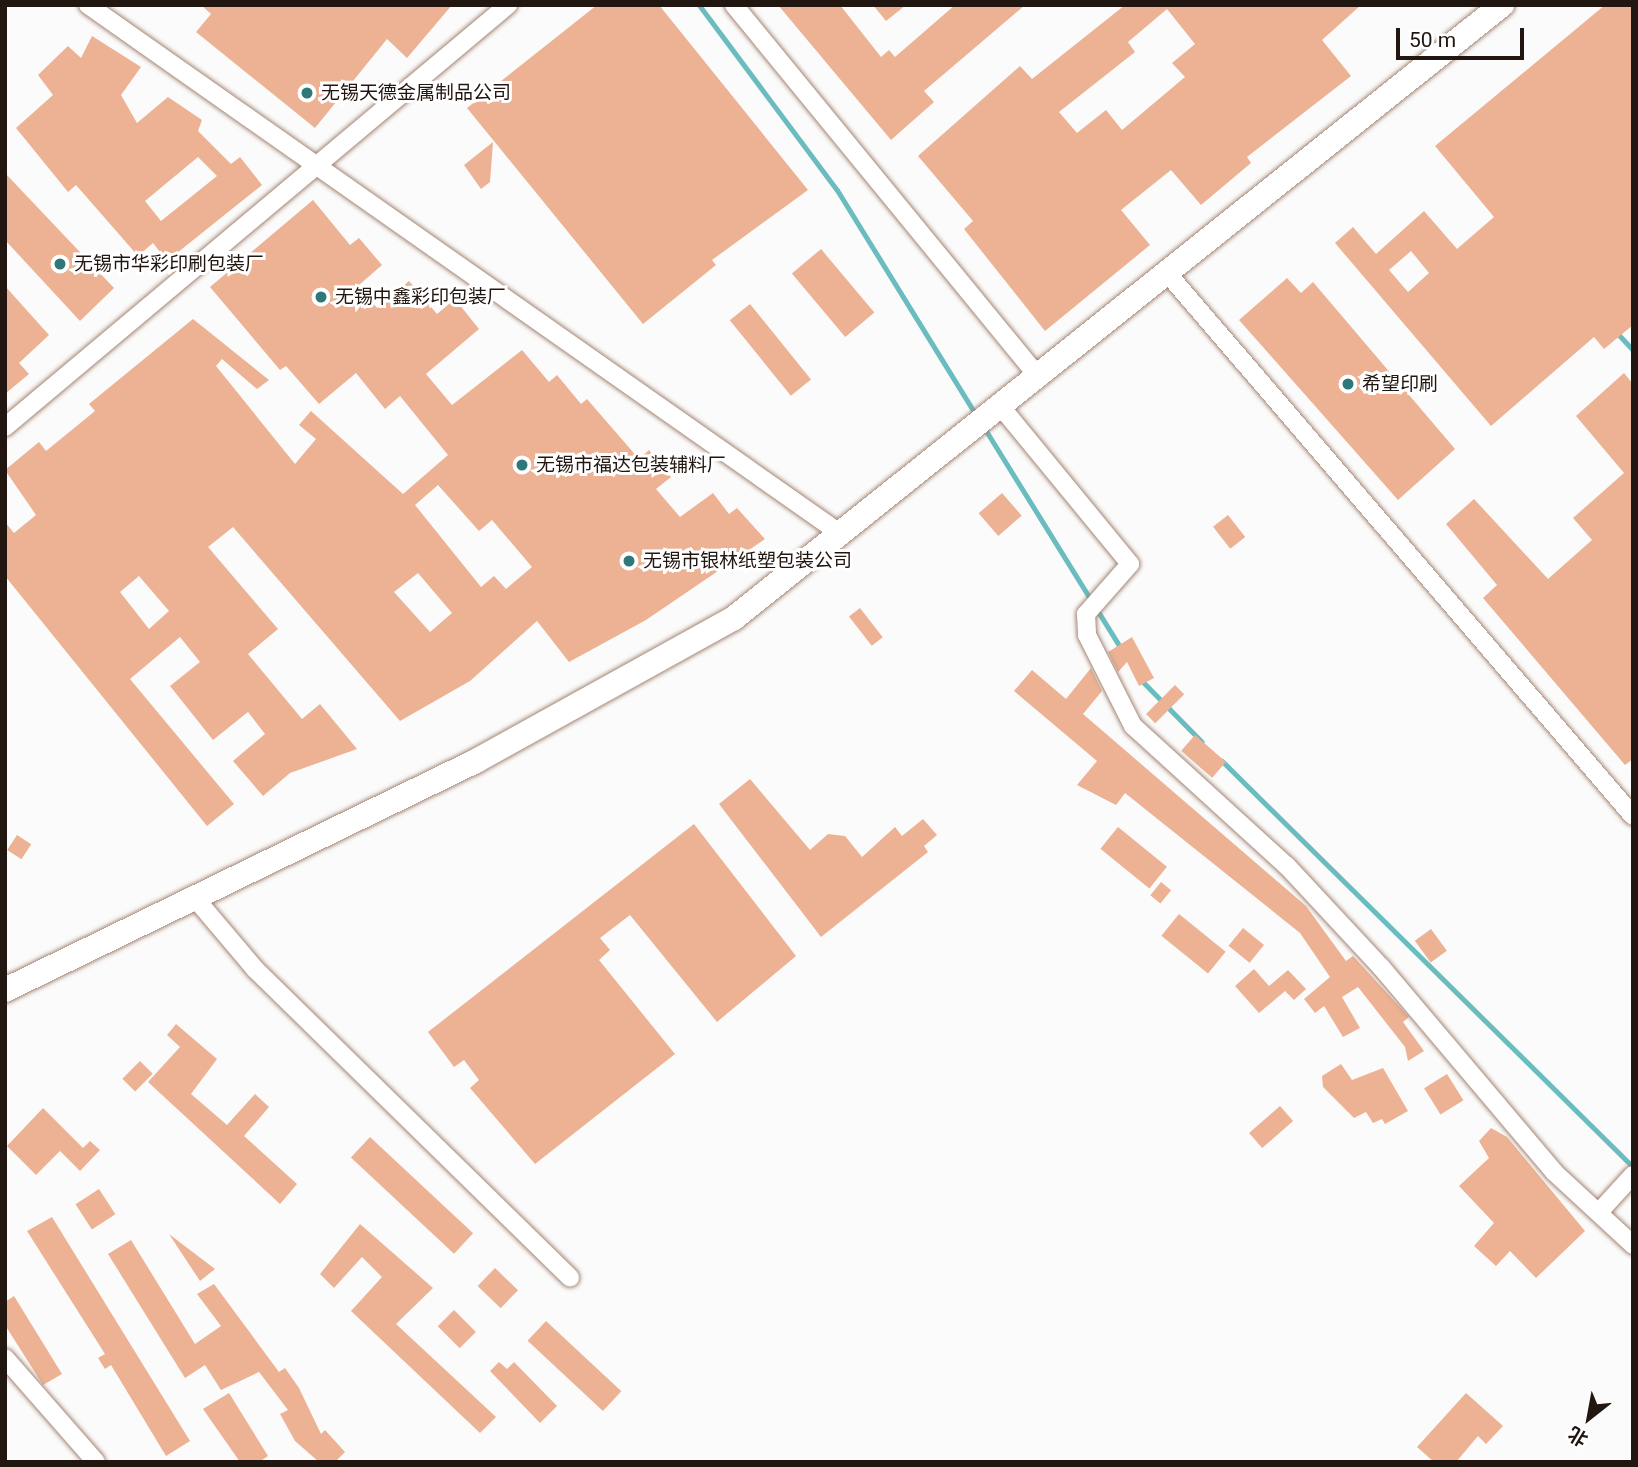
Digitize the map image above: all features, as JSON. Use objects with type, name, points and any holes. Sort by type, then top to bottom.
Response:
[{"type":"street","points":[[88,5],[320,165],[841,534]]},
{"type":"street","points":[[5,427],[508,5]]},
{"type":"street","points":[[734,5],[1039,378]]},
{"type":"street","points":[[5,990],[476,761],[734,618],[989,418],[1502,5]]},
{"type":"street","points":[[1168,274],[1633,816]]},
{"type":"street","points":[[989,418],[1130,564],[1086,614],[1087,635],[1133,726],[1287,866],[1381,967],[1554,1172],[1601,1210],[1633,1245]]},
{"type":"street","points":[[195,898],[255,969],[570,1278]]},
{"type":"street","points":[[1601,1210],[1631,1177]]},
{"type":"street","points":[[5,1358],[96,1462]]},
{"type":"building","name":"无锡天德金属制品公司","points":[[201,5],[452,5],[407,58],[387,39],[315,128],[196,32],[211,14]]},
{"type":"building","points":[[597,5],[659,5],[808,190],[712,260],[716,265],[643,324],[467,108]]},
{"type":"building","points":[[778,5],[840,5],[881,57],[889,50],[895,57],[955,5],[1025,5],[924,91],[934,102],[891,140]]},
{"type":"building","points":[[873,5],[906,5],[886,21]]},
{"type":"building","points":[[1125,5],[1361,5],[1322,40],[1351,76],[1247,157],[1251,163],[1201,205],[1171,170],[1121,210],[1150,245],[1045,331],[964,229],[973,221],[918,156],[1020,66],[1032,79]],"holes":[[[1167,9],[1195,44],[1172,63],[1185,77],[1122,130],[1106,110],[1077,133],[1059,112],[1135,52],[1128,42]]]},
{"type":"building","points":[[1605,5],[1633,5],[1633,325],[1604,349],[1594,337],[1491,426],[1335,243],[1353,227],[1376,254],[1424,211],[1457,249],[1494,217],[1435,146]],"holes":[[[1411,251],[1429,273],[1408,292],[1389,270]]]},
{"type":"building","points":[[92,36],[141,67],[121,95],[137,123],[168,97],[202,120],[198,131],[231,164],[240,157],[262,185],[167,261],[153,243],[138,256],[76,185],[68,192],[16,128],[53,95],[38,75],[68,46],[81,58]],"holes":[[[198,157],[217,176],[161,221],[145,201]]]},
{"type":"building","points":[[493,142],[490,182],[481,189],[464,165]]},
{"type":"building","name":"无锡市华彩印刷包装厂","points":[[5,173],[114,288],[80,321],[5,240]]},
{"type":"building","points":[[313,200],[350,245],[359,238],[382,265],[359,285],[377,308],[409,281],[437,314],[455,299],[479,329],[426,374],[452,405],[522,350],[549,382],[557,375],[581,404],[587,399],[639,459],[649,450],[671,477],[656,489],[680,517],[713,493],[729,514],[737,508],[765,539],[646,620],[569,662],[537,621],[470,681],[400,721],[233,527],[208,547],[278,629],[248,654],[302,719],[320,704],[357,749],[290,773],[263,796],[233,761],[265,734],[248,712],[213,740],[170,686],[200,662],[180,637],[130,679],[234,804],[207,826],[5,576],[5,522],[14,533],[36,515],[5,470],[39,442],[46,451],[95,411],[89,404],[193,319],[269,380],[257,389],[222,359],[216,366],[295,464],[316,439],[299,425],[311,411],[403,494],[448,455],[400,396],[385,409],[356,373],[319,404],[286,366],[280,370],[210,287]],"holes":[[[438,485],[479,531],[492,520],[532,567],[506,589],[494,576],[481,587],[415,505]],[[418,573],[452,613],[430,632],[394,592]],[[139,576],[169,611],[149,629],[120,592]]]},
{"type":"building","points":[[821,249],[874,313],[845,337],[792,273]]},
{"type":"building","name":"希望印刷","points":[[1287,278],[1301,293],[1313,282],[1455,449],[1398,500],[1239,320]]},
{"type":"building","points":[[5,286],[49,335],[19,363],[29,374],[5,394]]},
{"type":"building","points":[[750,304],[811,379],[791,396],[730,320]]},
{"type":"building","points":[[1624,373],[1633,384],[1633,759],[1625,765],[1483,598],[1497,585],[1446,524],[1474,499],[1548,579],[1592,540],[1573,518],[1624,473],[1576,416]]},
{"type":"building","points":[[1002,493],[1022,516],[998,536],[979,513]]},
{"type":"building","points":[[1228,515],[1245,537],[1230,549],[1213,527]]},
{"type":"building","points":[[860,608],[883,637],[872,646],[849,617]]},
{"type":"building","points":[[1132,637],[1154,678],[1139,686],[1127,662],[1118,672],[1108,652]]},
{"type":"building","points":[[1091,668],[1102,691],[1083,714],[1306,906],[1346,961],[1353,956],[1409,1017],[1403,1022],[1424,1051],[1408,1061],[1405,1047],[1358,987],[1342,997],[1360,1028],[1343,1037],[1324,1006],[1315,1013],[1304,999],[1330,977],[1300,933],[1125,793],[1116,805],[1077,785],[1097,761],[1014,691],[1032,670],[1066,699]]},
{"type":"building","points":[[1175,685],[1184,694],[1155,723],[1146,714]]},
{"type":"building","points":[[1195,735],[1226,762],[1212,778],[1181,751]]},
{"type":"building","points":[[750,779],[810,850],[828,834],[845,836],[862,857],[895,827],[902,836],[923,819],[937,835],[924,846],[928,852],[821,937],[719,804]]},
{"type":"building","points":[[694,824],[796,956],[717,1022],[630,915],[600,938],[610,950],[599,960],[675,1054],[535,1164],[470,1088],[479,1080],[464,1060],[454,1067],[428,1032]]},
{"type":"building","points":[[1118,827],[1167,867],[1149,888],[1100,849]]},
{"type":"building","points":[[17,835],[31,844],[21,859],[7,850]]},
{"type":"building","points":[[1161,882],[1171,890],[1160,903],[1150,895]]},
{"type":"building","points":[[1179,914],[1226,952],[1208,974],[1161,936]]},
{"type":"building","points":[[1243,928],[1264,945],[1250,963],[1229,946]]},
{"type":"building","points":[[1431,929],[1447,951],[1431,963],[1415,941]]},
{"type":"building","points":[[1254,969],[1269,986],[1288,970],[1306,989],[1294,1000],[1285,991],[1259,1013],[1235,986]]},
{"type":"building","points":[[176,1024],[217,1059],[191,1094],[227,1125],[255,1094],[269,1107],[244,1136],[297,1184],[280,1204],[148,1082],[180,1047],[167,1035]]},
{"type":"building","points":[[140,1061],[153,1074],[135,1091],[122,1079]]},
{"type":"building","points":[[1341,1064],[1352,1080],[1383,1068],[1408,1111],[1385,1124],[1382,1119],[1373,1123],[1366,1112],[1354,1118],[1323,1087],[1322,1076]]},
{"type":"building","points":[[1447,1074],[1463,1100],[1441,1115],[1424,1088]]},
{"type":"building","points":[[1280,1106],[1293,1121],[1262,1148],[1249,1133]]},
{"type":"building","points":[[43,1108],[83,1148],[90,1141],[100,1150],[80,1171],[60,1151],[36,1175],[7,1146]]},
{"type":"building","points":[[1491,1128],[1507,1137],[1585,1231],[1536,1278],[1510,1251],[1496,1266],[1474,1246],[1494,1223],[1459,1186],[1489,1158],[1479,1141]]},
{"type":"building","points":[[370,1137],[473,1233],[454,1254],[351,1157]]},
{"type":"building","points":[[99,1189],[115,1214],[92,1229],[76,1204]]},
{"type":"building","points":[[52,1217],[190,1441],[166,1456],[111,1365],[105,1369],[98,1358],[105,1354],[27,1231]]},
{"type":"building","points":[[360,1224],[433,1288],[396,1324],[496,1417],[480,1433],[351,1311],[382,1277],[362,1257],[334,1288],[320,1274]]},
{"type":"building","points":[[169,1234],[215,1269],[200,1281]]},
{"type":"building","points":[[131,1240],[195,1344],[221,1326],[197,1294],[214,1284],[279,1372],[285,1368],[299,1388],[321,1434],[325,1430],[345,1452],[335,1462],[319,1462],[295,1441],[280,1414],[288,1410],[259,1372],[221,1390],[205,1365],[185,1378],[108,1254]]},
{"type":"building","points":[[495,1268],[518,1290],[501,1308],[478,1286]]},
{"type":"building","points":[[14,1296],[62,1374],[43,1385],[5,1325],[5,1302]]},
{"type":"building","points":[[454,1310],[476,1332],[460,1348],[438,1326]]},
{"type":"building","points":[[546,1321],[621,1391],[603,1411],[528,1341]]},
{"type":"building","points":[[499,1362],[507,1369],[514,1362],[557,1406],[540,1423],[490,1371]]},
{"type":"building","points":[[229,1393],[268,1456],[259,1462],[240,1462],[203,1409]]},
{"type":"building","points":[[1466,1393],[1503,1426],[1486,1444],[1478,1436],[1456,1462],[1434,1462],[1417,1447]]},
{"type":"waterway","points":[[699,5],[837,190],[976,415]]},
{"type":"waterway","points":[[1617,333],[1633,350]]},
{"type":"waterway","points":[[983,426],[1122,650]]},
{"type":"waterway","points":[[1140,679],[1202,742]]},
{"type":"waterway","points":[[1222,761],[1633,1167]]},
{"type":"place","name":"无锡天德金属制品公司","points":[[307,93]]},
{"type":"place","name":"无锡市华彩印刷包装厂","points":[[60,264]]},
{"type":"place","name":"无锡中鑫彩印包装厂","points":[[321,297]]},
{"type":"place","name":"希望印刷","points":[[1348,384]]},
{"type":"place","name":"无锡市福达包装辅料厂","points":[[522,465]]},
{"type":"place","name":"无锡市银林纸塑包装公司","points":[[629,561]]}]
